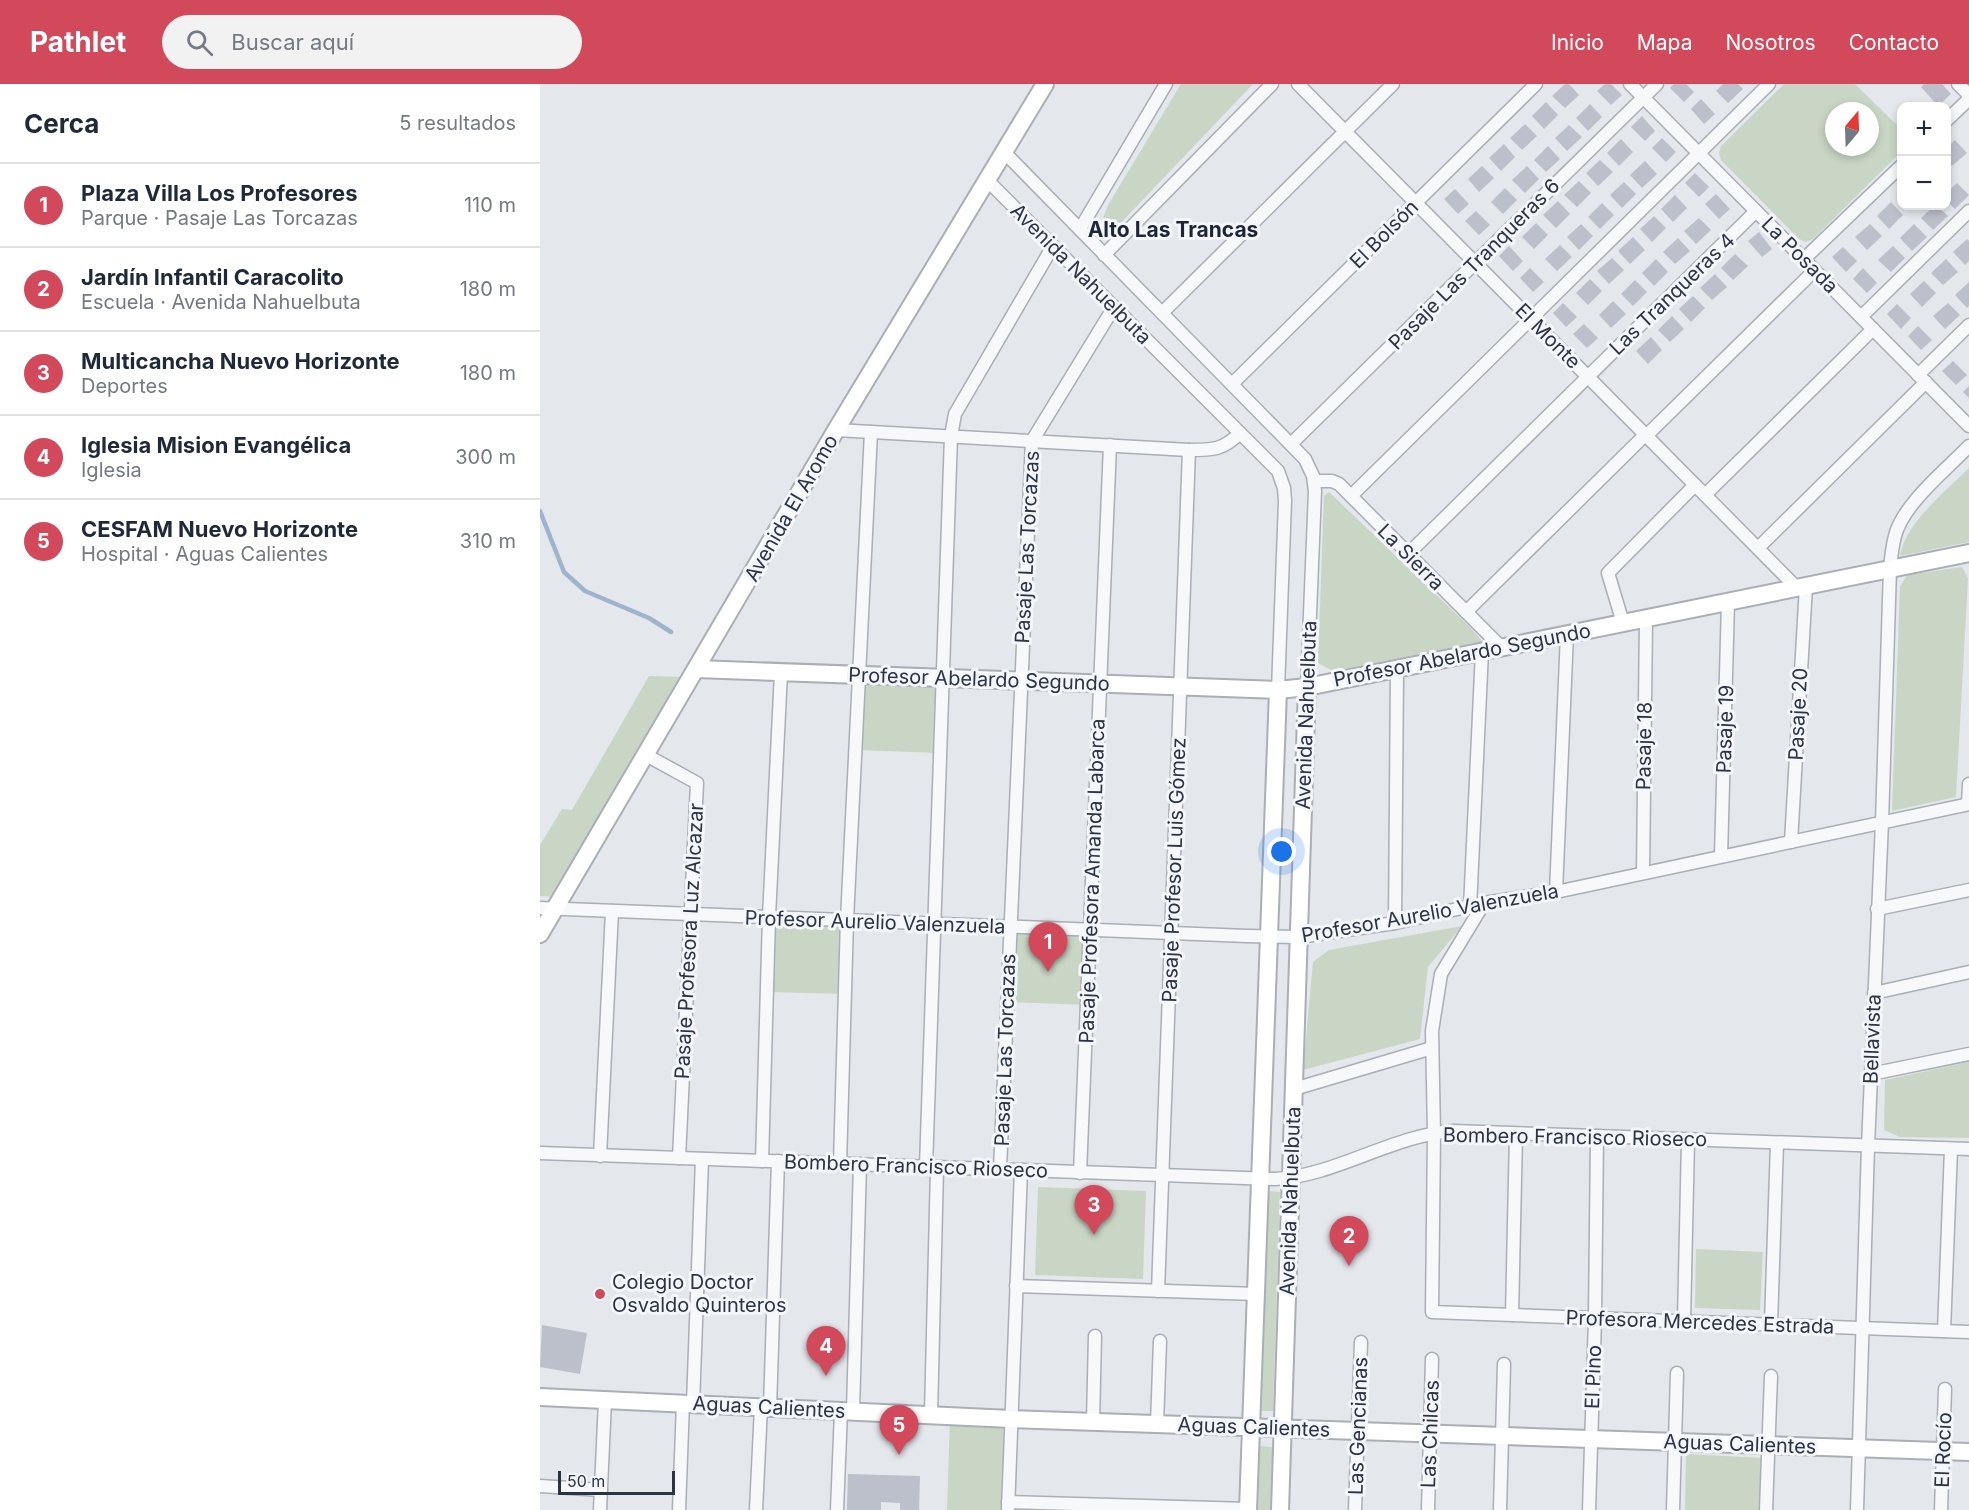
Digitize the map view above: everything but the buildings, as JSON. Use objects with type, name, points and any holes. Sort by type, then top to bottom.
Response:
[{"type":"street","name":"Avenida El Aromo","points":[[540,934],[548,908],[646,755],[836,430],[1045,84]]},
{"type":"street","points":[[1080,229],[1166,84]]},
{"type":"street","points":[[1104,255],[1272,84]]},
{"type":"street","name":"El Monte","points":[[1298,84],[1758,548],[1802,587]]},
{"type":"street","points":[[1162,313],[1393,84]]},
{"type":"street","name":"El Bolsón","points":[[1232,384],[1536,84]]},
{"type":"street","name":"La Posada","points":[[1630,84],[1969,426]]},
{"type":"street","name":"Pasaje Las Tranqueras 6","points":[[1291,444],[1657,84]]},
{"type":"street","points":[[1351,496],[1769,84]]},
{"type":"street","points":[[1951,117],[1969,97],[1958,84]]},
{"type":"street","name":"Avenida Nahuelbuta","points":[[1004,153],[1291,444],[1305,459],[1314,481],[1280,1510]]},
{"type":"street","points":[[1804,259],[1897,170]]},
{"type":"street","name":"Avenida Nahuelbuta","points":[[988,181],[1278,471],[1284,488],[1248,1509]]},
{"type":"street","name":"Las Tranqueras 4","points":[[1408,554],[1756,211]]},
{"type":"street","points":[[1862,317],[1969,211]]},
{"type":"street","points":[[931,1415],[934,924],[951,436],[955,414],[1053,246]]},
{"type":"street","points":[[1466,612],[1815,270]]},
{"type":"street","name":"Pasaje Las Torcazas","points":[[1000,1169],[1032,441],[1114,307]]},
{"type":"street","points":[[1758,548],[1922,378],[1969,325]]},
{"type":"street","points":[[1705,495],[1873,329]]},
{"type":"street","points":[[836,430],[1189,450],[1227,446],[1240,434]]},
{"type":"street","points":[[840,1164],[847,920],[871,432]]},
{"type":"street","name":"Pasaje Profesora Amanda Labarca","points":[[1080,1173],[1110,445]]},
{"type":"street","name":"Bellavista","points":[[1857,1510],[1870,1074],[1882,822],[1890,569],[1894,537],[1901,520],[1910,507],[1969,446]]},
{"type":"street","name":"Pasaje Profesor Luis Gómez","points":[[1158,1291],[1189,450]]},
{"type":"street","name":"La Sierra","points":[[1314,481],[1332,481],[1339,484],[1502,648]]},
{"type":"street","points":[[1623,623],[1608,573],[1695,485]]},
{"type":"street","name":"Profesor Abelardo Segundo","points":[[696,669],[1278,690],[1307,687],[1969,553]]},
{"type":"street","name":"Pasaje 20","points":[[1791,842],[1802,587]]},
{"type":"street","name":"Pasaje 19","points":[[1721,856],[1728,602]]},
{"type":"street","name":"Pasaje 18","points":[[1643,873],[1646,619]]},
{"type":"street","points":[[1556,892],[1567,634]]},
{"type":"street","points":[[1470,908],[1482,651]]},
{"type":"street","points":[[1395,923],[1397,668]]},
{"type":"street","points":[[762,1161],[769,917],[781,672]]},
{"type":"street","name":"Pasaje Profesora Luz Alcazar","points":[[646,755],[697,783],[679,1158]]},
{"type":"street","points":[[1968,804],[1969,784]]},
{"type":"street","name":"Profesor Aurelio Valenzuela","points":[[548,908],[1299,937],[1395,923],[1470,908],[1484,903],[1556,892],[1968,804]]},
{"type":"street","points":[[1877,909],[1969,890]]},
{"type":"street","points":[[1434,1133],[1432,1048],[1441,974],[1484,903]]},
{"type":"street","points":[[600,1155],[612,911]]},
{"type":"street","points":[[1874,993],[1969,972]]},
{"type":"street","points":[[1294,1089],[1432,1048]]},
{"type":"street","points":[[1870,1074],[1969,1054]]},
{"type":"street","name":"Bombero Francisco Rioseco","points":[[540,1153],[1291,1179],[1434,1133],[1453,1131],[1969,1149]]},
{"type":"street","name":"Profesora Mercedes Estrada","points":[[1434,1133],[1432,1312],[1969,1332]]},
{"type":"street","points":[[1512,1315],[1516,1134]]},
{"type":"street","name":"El Pino","points":[[1589,1510],[1595,1318],[1597,1136]]},
{"type":"street","points":[[1684,1321],[1688,1140]]},
{"type":"street","points":[[1771,1324],[1777,1143]]},
{"type":"street","points":[[1944,1331],[1951,1149]]},
{"type":"street","points":[[679,1510],[688,1404],[702,1159]]},
{"type":"street","points":[[756,1510],[765,1407],[778,1161]]},
{"type":"street","points":[[837,1510],[847,1411],[860,1164]]},
{"type":"street","name":"Pasaje Las Torcazas","points":[[1008,1506],[1021,1170]]},
{"type":"street","points":[[1016,1286],[1256,1294]]},
{"type":"street","points":[[1093,1422],[1095,1336]]},
{"type":"street","points":[[1157,1424],[1160,1341]]},
{"type":"street","name":"Las Gencianas","points":[[1355,1510],[1361,1342]]},
{"type":"street","name":"Las Chilcas","points":[[1428,1510],[1432,1359]]},
{"type":"street","points":[[1500,1510],[1504,1364]]},
{"type":"street","points":[[1673,1510],[1677,1373]]},
{"type":"street","points":[[1766,1510],[1771,1376]]},
{"type":"street","name":"El Rocío","points":[[1941,1510],[1945,1389]]},
{"type":"street","name":"Aguas Calientes","points":[[540,1397],[1011,1419],[1969,1452]]},
{"type":"street","points":[[600,1510],[606,1400]]},
{"type":"street","points":[[540,1486],[601,1490]]},
{"type":"street","points":[[1008,1506],[1248,1509]]},
{"type":"green space","points":[[1181,84],[1253,84],[1113,231],[1103,218],[1108,205]]},
{"type":"green space","points":[[1784,84],[1855,84],[1873,102],[1825,102],[1825,156],[1879,156],[1879,107],[1897,125],[1897,156],[1813,239],[1806,242],[1799,239],[1721,160],[1719,153],[1721,146]]},
{"type":"green space","points":[[1969,468],[1969,542],[1900,556],[1903,544],[1918,520],[1938,497]]},
{"type":"green space","points":[[1329,492],[1483,642],[1335,672],[1318,663],[1324,496]]},
{"type":"green space","points":[[1962,567],[1968,578],[1956,797],[1892,811],[1900,587],[1907,575]]},
{"type":"green space","points":[[859,675],[943,678],[940,753],[855,750]]},
{"type":"green space","points":[[649,676],[684,677],[554,897],[540,896],[540,845],[562,809],[572,810]]},
{"type":"green space","points":[[769,917],[847,920],[845,994],[767,992]]},
{"type":"green space","points":[[1462,926],[1428,967],[1420,1039],[1303,1070],[1313,962],[1329,950]]},
{"type":"green space","points":[[1010,927],[1090,930],[1087,1005],[1007,1002]]},
{"type":"green space","points":[[1969,1062],[1969,1138],[1900,1137],[1884,1130],[1885,1080]]},
{"type":"green space","points":[[1038,1187],[1146,1191],[1143,1279],[1035,1275]]},
{"type":"green space","points":[[1269,1191],[1280,1192],[1273,1411],[1260,1411]]},
{"type":"green space","points":[[1696,1249],[1763,1252],[1760,1310],[1695,1308]]},
{"type":"green space","points":[[950,1416],[1011,1419],[1008,1510],[947,1510]]},
{"type":"green space","points":[[1259,1446],[1273,1447],[1270,1510],[1257,1510]]},
{"type":"green space","points":[[1686,1454],[1763,1458],[1760,1510],[1685,1510]]},
{"type":"waterway","points":[[540,511],[564,572],[585,591],[649,618],[671,632]]},
{"type":"place","name":"Plaza Villa Los Profesores","points":[[1048,972]]},
{"type":"place","name":"Multicancha Nuevo Horizonte","points":[[1094,1235]]},
{"type":"place","name":"Jardín Infantil Caracolito","points":[[1349,1266]]},
{"type":"place","name":"Colegio Doctor Osvaldo Quinteros","points":[[600,1294]]},
{"type":"place","name":"Iglesia Mision Evangélica","points":[[826,1376]]},
{"type":"place","name":"CESFAM Nuevo Horizonte","points":[[899,1455]]},
{"type":"district","name":"Alto Las Trancas","points":[[1173,229]]}]
